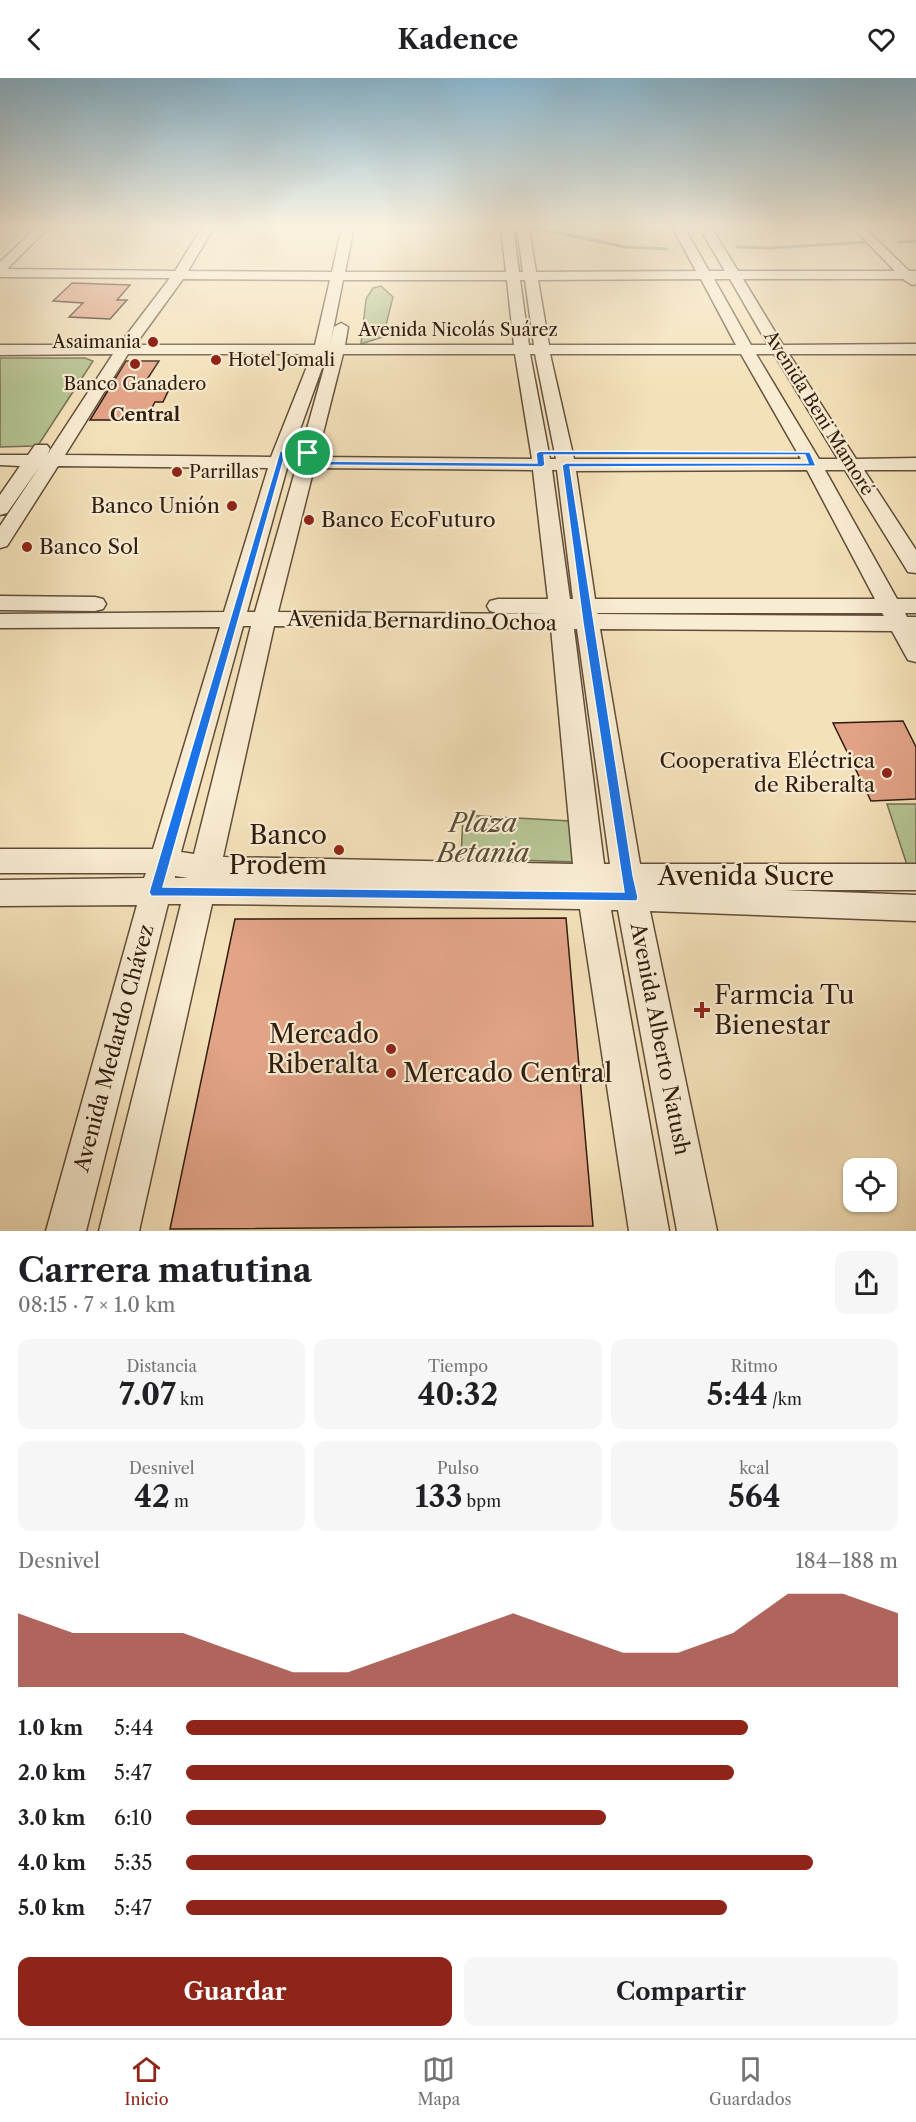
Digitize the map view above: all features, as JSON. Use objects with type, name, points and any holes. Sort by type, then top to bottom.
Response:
[{"type":"street","points":[[0,542],[46,455],[114,353],[167,281]]},
{"type":"street","points":[[327,353],[336,281]]},
{"type":"street","points":[[513,281],[533,353]]},
{"type":"street","points":[[531,281],[533,353]]},
{"type":"street","name":"Avenida Beni Mamoré","points":[[709,281],[901,618],[916,654]]},
{"type":"street","name":"Avenida Beni Mamoré","points":[[737,281],[916,567]]},
{"type":"street","points":[[327,353],[344,315]]},
{"type":"street","name":"Avenida Nicolás Suárez","points":[[0,350],[114,353],[533,353],[916,349]]},
{"type":"street","name":"Avenida Nicolás Suárez","points":[[780,352],[916,357]]},
{"type":"street","name":"Avenida Nicolás Suárez","points":[[0,356],[114,353]]},
{"type":"street","name":"Avenida Medardo Chávez","points":[[66,1231],[155,892],[236,612],[294,458],[327,353]]},
{"type":"street","name":"Avenida Alberto Natush","points":[[533,353],[553,459],[573,615],[592,886],[649,1231]]},
{"type":"street","points":[[0,451],[46,455],[294,458],[847,459],[916,464]]},
{"type":"street","points":[[847,459],[916,453]]},
{"type":"street","points":[[0,460],[46,455]]},
{"type":"street","points":[[0,509],[46,455]]},
{"type":"street","name":"Avenida Medardo Chávez","points":[[119,1231],[266,612],[294,458]]},
{"type":"street","name":"Avenida Bernardino Ochoa","points":[[0,603],[236,612],[901,618],[916,606]]},
{"type":"street","name":"Avenida Bernardino Ochoa","points":[[0,621],[236,612]]},
{"type":"street","name":"Avenida Alberto Natush","points":[[573,615],[697,1231]]},
{"type":"street","name":"Avenida Sucre","points":[[0,861],[164,861],[202,880]]},
{"type":"street","name":"Avenida Sucre","points":[[0,893],[155,892],[202,880],[629,886],[916,877]]},
{"type":"street","name":"Avenida Sucre","points":[[629,886],[916,908]]},
{"type":"green space","points":[[381,286],[393,297],[383,337],[361,344],[366,299],[373,288]]},
{"type":"green space","points":[[0,358],[85,358],[93,361],[39,444],[35,446],[0,447]]},
{"type":"green space","points":[[887,804],[916,804],[916,868],[908,868]]},
{"type":"green space","name":"Plaza Betania","points":[[463,815],[570,821],[575,862],[461,858]]},
{"type":"building","points":[[72,283],[130,285],[117,300],[127,300],[110,319],[69,317],[83,303],[53,301]]},
{"type":"building","points":[[126,361],[159,361],[146,381],[173,381],[163,402],[155,402],[145,420],[90,420]]},
{"type":"building","name":"Cooperativa Eléctrica de Riberalta","points":[[903,721],[916,747],[916,799],[871,801],[833,723]]},
{"type":"building","name":"Mercado Central","points":[[566,918],[593,1226],[170,1229],[235,919]]},
{"type":"place","name":"Asaimania","points":[[153,342]]},
{"type":"place","name":"Hotel Jomali","points":[[216,360]]},
{"type":"place","name":"Banco Ganadero","points":[[135,364]]},
{"type":"place","name":"Parrillas","points":[[177,472]]},
{"type":"place","name":"Banco Unión","points":[[232,506]]},
{"type":"place","name":"Banco EcoFuturo","points":[[309,520]]},
{"type":"place","name":"Banco Sol","points":[[27,547]]},
{"type":"place","name":"Cooperativa Eléctrica de Riberalta","points":[[887,773]]},
{"type":"place","name":"Banco Prodem","points":[[339,850]]},
{"type":"place","name":"Farmcia Tu Bienestar","points":[[702,1010]]},
{"type":"place","name":"Mercado Riberalta","points":[[391,1049]]},
{"type":"place","name":"Mercado Central","points":[[391,1073]]},
{"type":"district","name":"Central","points":[[145,415]]},
{"type":"route","points":[[282,452],[308,453],[306,463],[542,465],[540,453],[807,453],[813,465],[566,465],[587,623],[632,897],[155,892],[282,452]]}]
